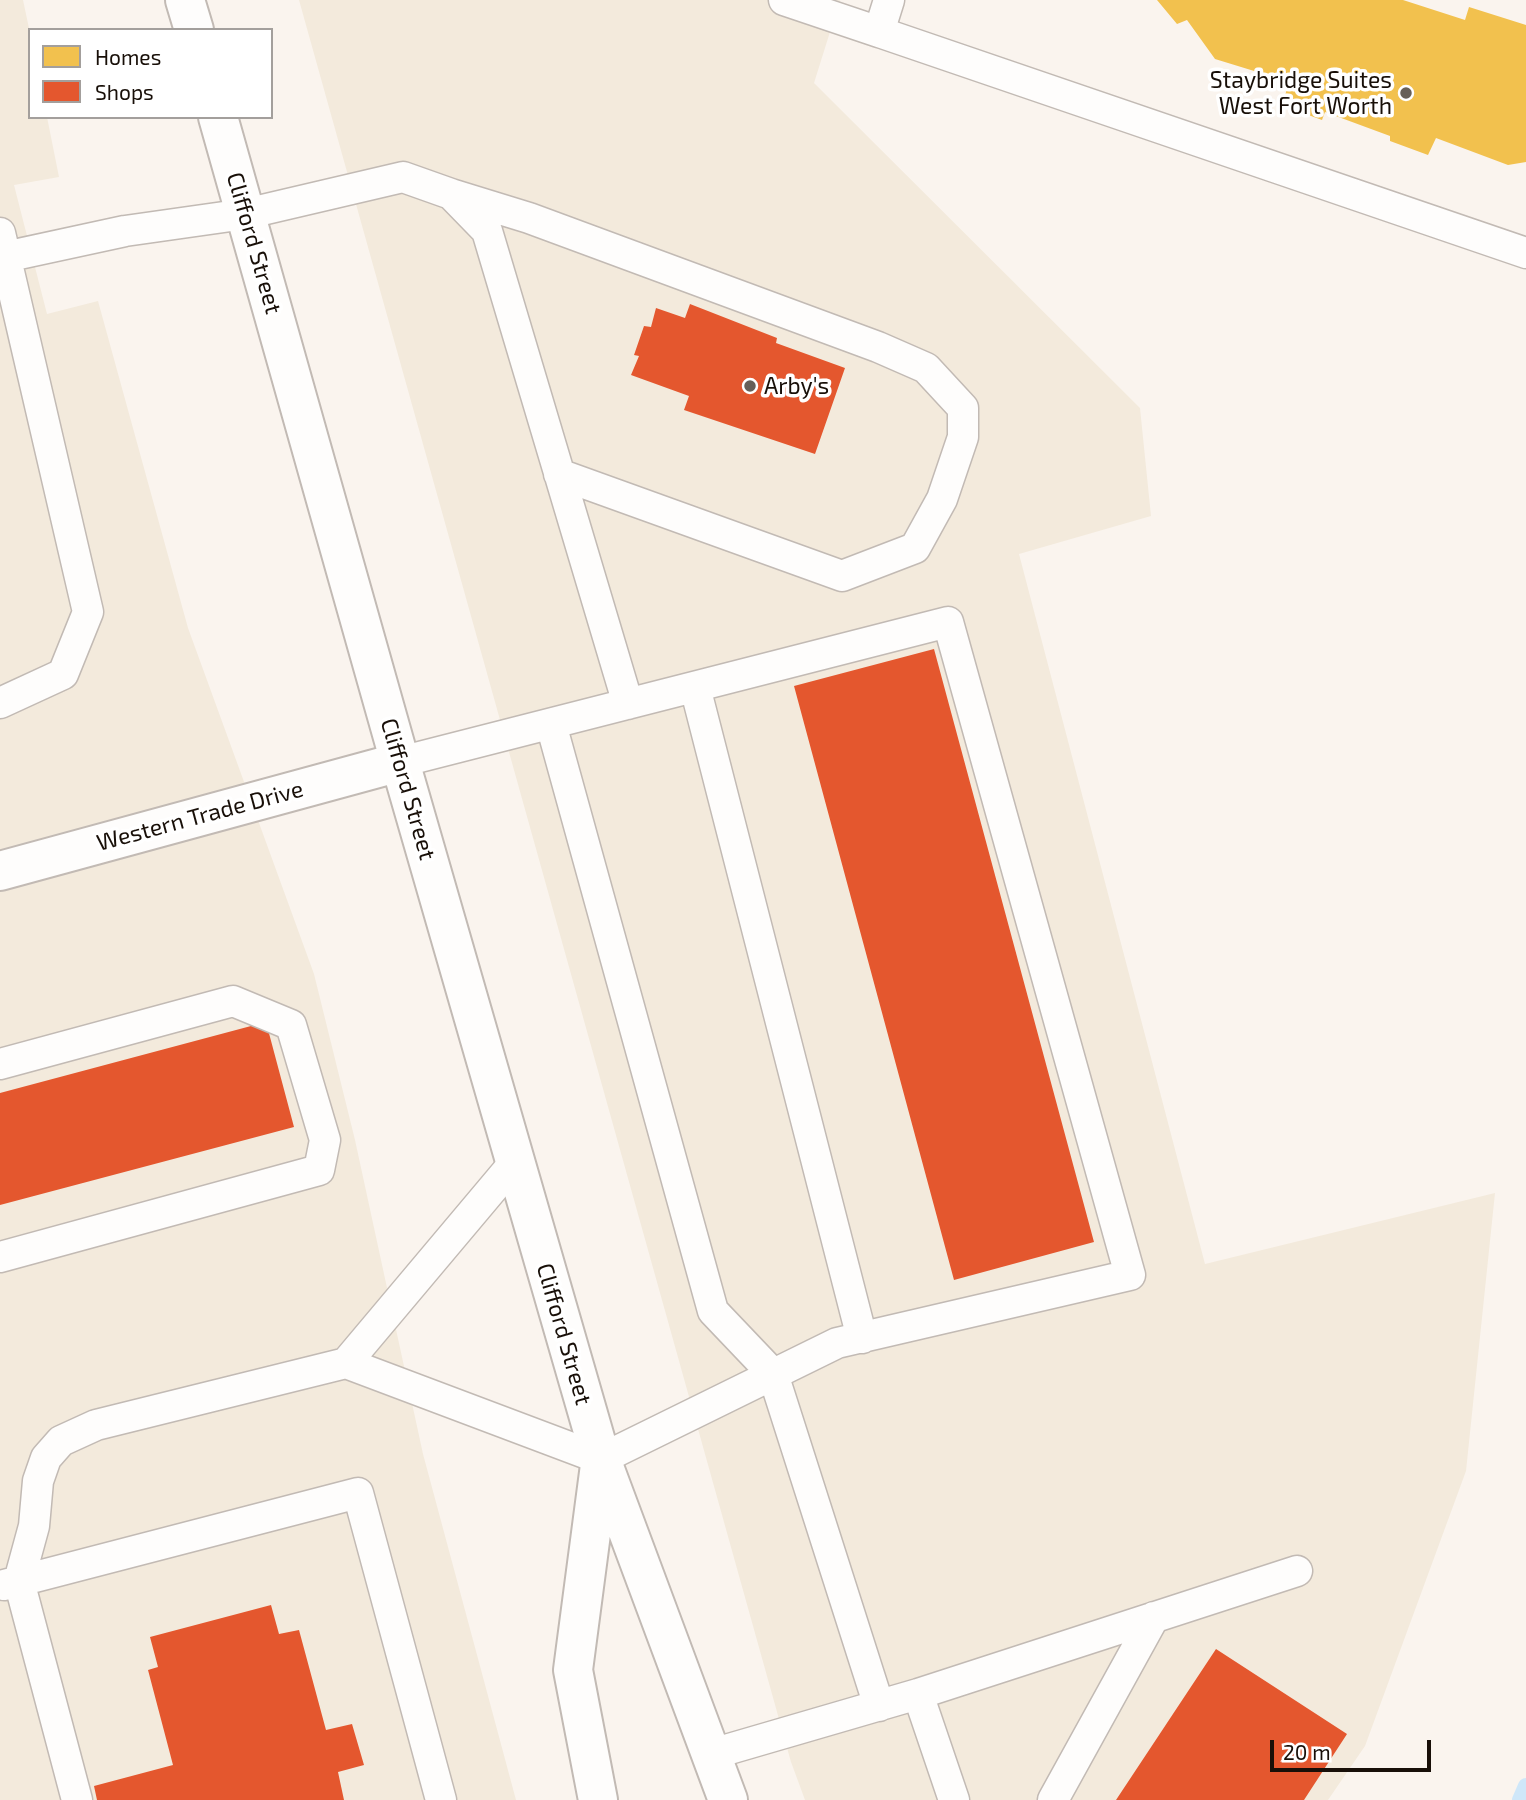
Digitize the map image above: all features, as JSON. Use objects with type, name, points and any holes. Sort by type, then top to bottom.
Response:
[{"type":"main road","points":[[185,0],[193,28]]},
{"type":"main road","name":"Clifford Street","points":[[219,119],[601,1459],[728,1800]]},
{"type":"main road","name":"Western Trade Drive","points":[[0,871],[400,762]]},
{"type":"main road","name":"Clifford Street","points":[[598,1800],[573,1670],[601,1459]]},
{"type":"lane","points":[[784,0],[1526,253]]},
{"type":"lane","points":[[879,32],[889,0]]},
{"type":"lane","points":[[0,703],[63,674],[88,612],[2,249],[245,214],[403,177],[529,218],[878,347],[926,368],[963,408],[963,437],[942,499],[915,548],[842,576],[559,474]]},
{"type":"lane","points":[[451,194],[487,231],[628,704]]},
{"type":"lane","points":[[77,1800],[10,1583],[34,1527],[38,1481],[46,1458],[61,1441],[96,1425],[346,1363],[601,1459],[837,1343],[1130,1275],[948,622],[400,762]]},
{"type":"lane","points":[[695,687],[862,1338]]},
{"type":"lane","points":[[551,724],[713,1311],[773,1374],[879,1706]]},
{"type":"lane","points":[[0,1064],[233,1001],[290,1025],[325,1140],[319,1170],[0,1257]]},
{"type":"lane","points":[[346,1363],[515,1162]]},
{"type":"lane","points":[[10,1583],[358,1493],[441,1800]]},
{"type":"lane","points":[[712,1754],[918,1694],[1297,1571]]},
{"type":"lane","points":[[1053,1800],[1154,1617]]},
{"type":"lane","points":[[918,1694],[954,1800]]},
{"type":"shaded area","points":[[0,0],[23,0],[29,28],[28,119],[47,119],[59,177],[14,185],[47,314],[98,301],[188,628],[314,974],[355,1140],[423,1454],[516,1800],[0,1800]]},
{"type":"shaded area","points":[[299,0],[840,0],[814,83],[1140,408],[1151,516],[1019,554],[1205,1264],[1495,1193],[1466,1471],[1365,1746],[1328,1800],[805,1800],[791,1762]]},
{"type":"building: Homes","name":"Staybridge Suites West Fort Worth","points":[[1157,0],[1403,0],[1465,20],[1469,7],[1526,25],[1526,162],[1508,165],[1436,138],[1428,155],[1390,141],[1390,136],[1325,112],[1322,120],[1281,105],[1290,82],[1215,59],[1187,20],[1177,24]]},
{"type":"building: Shops","name":"Arby's","points":[[690,304],[777,338],[776,343],[845,368],[815,454],[684,410],[689,396],[631,375],[639,356],[634,355],[644,326],[651,327],[656,308],[685,318]]},
{"type":"building: Shops","points":[[934,649],[1094,1242],[954,1280],[794,686]]},
{"type":"building: Shops","points":[[266,1022],[294,1127],[0,1205],[0,1093]]},
{"type":"building: Shops","points":[[271,1605],[279,1634],[299,1630],[326,1730],[352,1724],[364,1765],[338,1772],[344,1800],[97,1800],[94,1786],[173,1765],[148,1670],[158,1667],[150,1637]]},
{"type":"building: Shops","points":[[1216,1649],[1347,1734],[1304,1800],[1116,1800]]},
{"type":"waterway","points":[[1520,1800],[1526,1786]]},
{"type":"place","name":"Staybridge Suites West Fort Worth","points":[[1406,93]]},
{"type":"place","name":"Arby's","points":[[750,386]]}]
